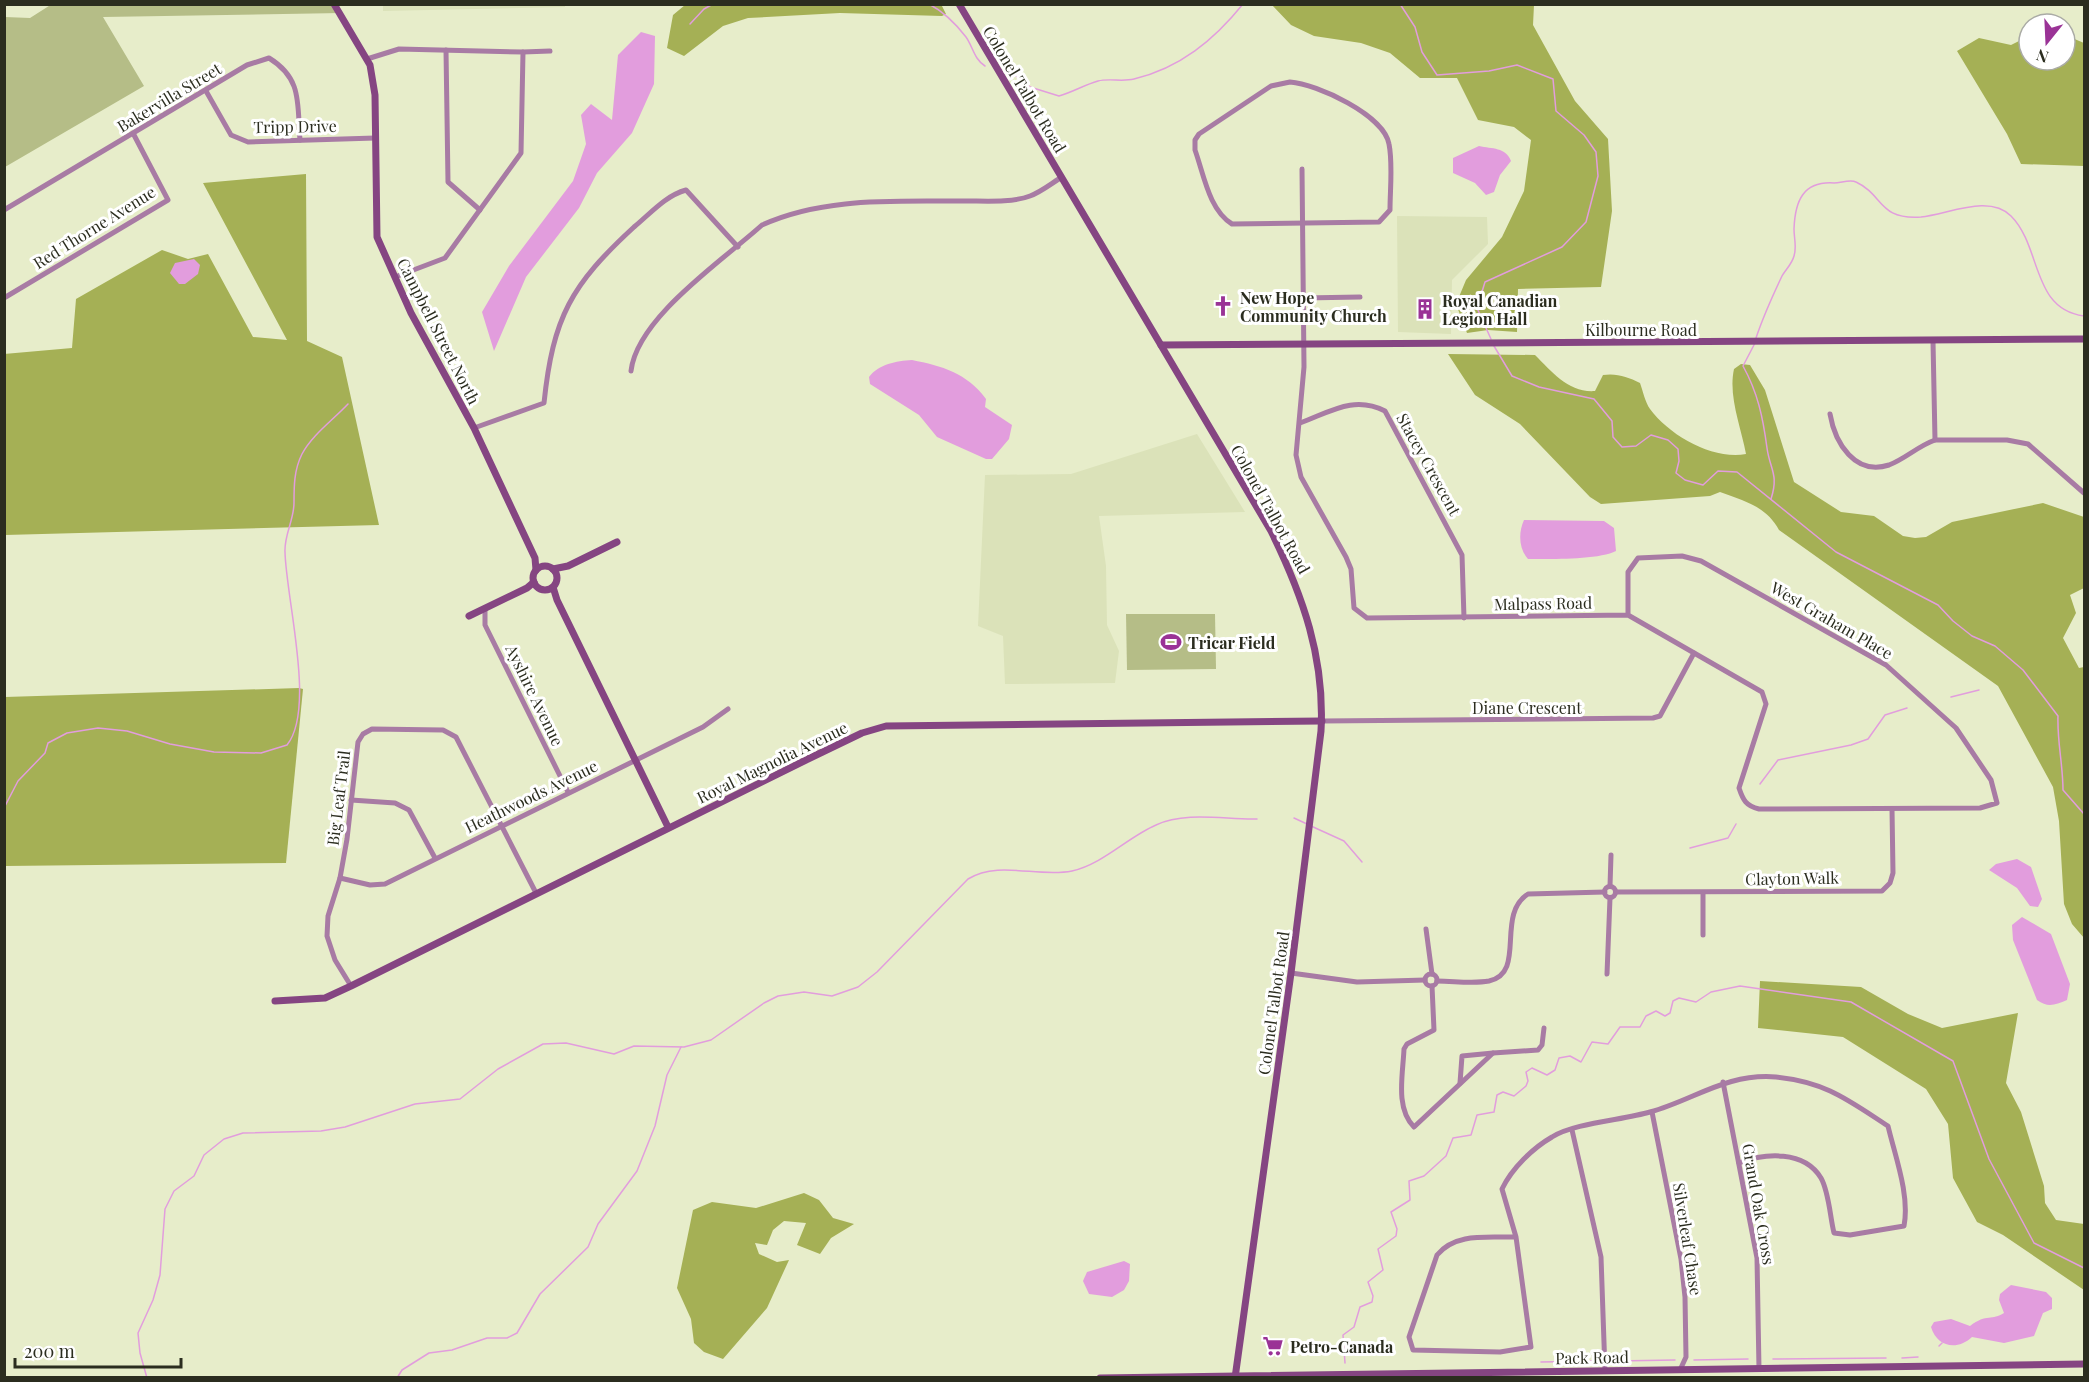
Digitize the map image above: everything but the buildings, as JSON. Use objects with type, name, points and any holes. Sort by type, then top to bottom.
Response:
[{"type":"street","name":"Campbell Street North","points":[[334,4],[367,58],[375,95],[377,237],[411,313],[474,428],[535,558],[536,570],[543,587]]},
{"type":"street","name":"Colonel Talbot Road","points":[[959,4],[1271,531],[1294,577],[1316,654],[1323,705],[1322,721],[1292,973],[1236,1377]]},
{"type":"street","points":[[367,58],[399,50],[550,51]]},
{"type":"street","points":[[446,50],[448,182],[480,210]]},
{"type":"street","points":[[395,277],[445,258],[521,153],[523,52]]},
{"type":"street","name":"Bakervilla Street","points":[[4,210],[247,66],[269,58],[285,68],[296,87],[300,140]]},
{"type":"street","points":[[1290,82],[1317,87],[1351,105],[1385,132],[1389,144],[1390,210],[1386,217],[1378,222],[1302,223],[1233,224],[1222,218],[1216,208],[1195,150],[1195,140],[1199,134],[1271,86],[1290,82]]},
{"type":"street","name":"Tripp Drive","points":[[206,91],[231,135],[248,142],[375,138]]},
{"type":"street","name":"Red Thorne Avenue","points":[[4,298],[168,200],[134,135]]},
{"type":"street","name":"Malpass Road","points":[[1302,169],[1304,367],[1300,423],[1295,441],[1301,477],[1351,569],[1354,608],[1367,618],[1628,615]]},
{"type":"street","points":[[631,371],[637,348],[660,314],[762,225],[819,207],[861,202],[989,200],[1030,196],[1062,177]]},
{"type":"street","points":[[474,428],[544,403],[551,349],[571,297],[604,255],[672,194],[686,190],[738,247]]},
{"type":"street","points":[[1303,298],[1360,297]]},
{"type":"street","name":"Kilbourne Road","points":[[1161,345],[2085,339]]},
{"type":"street","points":[[1932,341],[1935,440]]},
{"type":"street","name":"Stacey Crescent","points":[[1300,423],[1356,402],[1370,403],[1385,411],[1462,555],[1464,618]]},
{"type":"street","points":[[1830,414],[1836,436],[1846,453],[1860,465],[1878,468],[1891,464],[1935,440],[2007,440],[2028,444],[2085,493]]},
{"type":"street","points":[[557,578],[553,569],[568,566],[616,542]]},
{"type":"street","name":"West Graham Place","points":[[1628,615],[1628,572],[1638,558],[1682,556],[1701,561],[1733,578],[1886,665],[1956,728],[1991,780],[1997,803],[1980,808],[1892,809]]},
{"type":"street","name":"Campbell Street North","points":[[535,558],[553,569]]},
{"type":"street","points":[[536,570],[545,566]]},
{"type":"street","points":[[471,615],[527,588],[543,587],[557,578],[568,566]]},
{"type":"street","points":[[543,587],[557,600],[668,827]]},
{"type":"street","points":[[471,615],[484,620],[485,608]]},
{"type":"street","points":[[1628,615],[1762,692],[1766,704],[1739,788],[1742,798],[1749,806],[1759,809],[1892,809]]},
{"type":"street","name":"Ayshire Avenue","points":[[484,620],[568,792]]},
{"type":"street","name":"Diane Crescent","points":[[1322,721],[1653,718],[1660,716],[1694,653]]},
{"type":"street","name":"Heathwoods Avenue","points":[[340,878],[370,885],[385,884],[703,727],[728,709]]},
{"type":"street","name":"Royal Magnolia Avenue","points":[[275,1001],[325,998],[668,827],[862,733],[886,726],[1322,721]]},
{"type":"street","name":"Big Leaf Trail","points":[[351,986],[335,960],[327,936],[328,916],[340,878],[358,742],[363,734],[372,729],[443,729],[456,737],[536,893]]},
{"type":"street","points":[[351,800],[395,803],[409,810],[435,858]]},
{"type":"street","name":"Clayton Walk","points":[[1616,892],[1882,891],[1890,883],[1893,873],[1892,809]]},
{"type":"street","points":[[1432,986],[1437,981],[1490,981],[1499,976],[1510,957],[1513,910],[1528,894],[1605,892],[1610,886],[1611,855]]},
{"type":"street","points":[[1610,886],[1616,892],[1610,898]]},
{"type":"street","points":[[1605,892],[1610,898],[1607,974]]},
{"type":"street","points":[[1702,935],[1703,892]]},
{"type":"street","points":[[1426,929],[1431,974],[1437,981]]},
{"type":"street","points":[[1292,973],[1357,982],[1425,980],[1432,986],[1434,1030],[1407,1044],[1404,1049],[1402,1105],[1405,1119],[1414,1127],[1493,1053]]},
{"type":"street","points":[[1425,980],[1431,974]]},
{"type":"street","points":[[1460,1083],[1462,1056],[1538,1050],[1542,1045],[1544,1028]]},
{"type":"street","points":[[1516,1237],[1456,1240],[1445,1246],[1437,1255],[1409,1337],[1413,1350],[1500,1352],[1531,1347],[1516,1237],[1502,1189],[1506,1179],[1517,1166],[1554,1136],[1652,1112],[1723,1082],[1774,1077],[1814,1084],[1839,1093],[1888,1126],[1906,1216],[1904,1226],[1850,1235],[1834,1233],[1822,1179],[1808,1163],[1782,1156],[1757,1156],[1739,1163]]},
{"type":"street","name":"Grand Oak Cross","points":[[1723,1082],[1757,1257],[1759,1369]]},
{"type":"street","name":"Silverleaf Chase","points":[[1652,1112],[1681,1259],[1685,1297],[1686,1357],[1680,1370]]},
{"type":"street","points":[[1572,1130],[1601,1257],[1605,1371]]},
{"type":"street","name":"Pack Road","points":[[1100,1377],[2085,1364]]},
{"type":"shaded area","points":[[52,4],[337,4],[342,13],[103,17],[144,86],[5,167],[5,17],[30,18]]},
{"type":"shaded area","points":[[383,4],[565,4],[565,7],[383,11]]},
{"type":"shaded area","points":[[641,32],[655,36],[654,84],[632,133],[597,173],[579,208],[526,277],[494,351],[482,312],[509,266],[573,181],[586,144],[581,115],[591,104],[612,120],[618,55]]},
{"type":"shaded area","points":[[1479,146],[1502,151],[1509,156],[1511,161],[1500,175],[1494,192],[1486,195],[1475,183],[1453,173],[1453,158]]},
{"type":"shaded area","points":[[1397,216],[1487,217],[1488,244],[1452,280],[1451,334],[1398,332]]},
{"type":"shaded area","points":[[194,259],[200,265],[198,274],[185,284],[179,284],[170,273],[175,263]]},
{"type":"shaded area","points":[[912,360],[944,368],[962,377],[979,390],[986,399],[985,407],[1012,425],[1009,439],[992,459],[986,459],[937,437],[919,415],[870,384],[869,377],[883,366]]},
{"type":"shaded area","points":[[1197,434],[1245,512],[1099,516],[1106,566],[1107,625],[1119,651],[1115,683],[1005,684],[1003,636],[978,626],[985,475],[1071,474]]},
{"type":"shaded area","points":[[1524,520],[1604,521],[1614,528],[1616,551],[1598,556],[1528,559],[1520,541]]},
{"type":"shaded area","name":"Tricar Field","points":[[1126,614],[1215,614],[1216,669],[1127,670]]},
{"type":"shaded area","points":[[2017,859],[2031,867],[2042,899],[2038,907],[2030,906],[2017,888],[1989,870],[1996,864]]},
{"type":"shaded area","points":[[2022,917],[2051,934],[2070,984],[2067,1000],[2052,1005],[2037,1000],[2013,940],[2012,925]]},
{"type":"shaded area","points":[[1124,1261],[1130,1264],[1129,1281],[1124,1290],[1112,1297],[1089,1294],[1083,1281],[1087,1272]]},
{"type":"shaded area","points":[[2011,1285],[2046,1292],[2052,1298],[2052,1309],[2043,1313],[2034,1336],[2004,1343],[1972,1337],[1960,1344],[1948,1345],[1934,1334],[1931,1327],[1934,1322],[1951,1319],[1970,1326],[1985,1318],[1996,1317],[2004,1313],[1999,1300],[2000,1294]]},
{"type":"green space","points":[[941,4],[946,14],[942,16],[840,13],[748,18],[723,26],[684,56],[667,48],[673,15],[685,5]]},
{"type":"green space","points":[[1272,5],[1534,5],[1533,25],[1575,101],[1608,139],[1612,211],[1601,287],[1518,289],[1517,332],[1488,330],[1467,333],[1456,304],[1466,280],[1502,237],[1524,191],[1531,140],[1514,127],[1478,120],[1457,78],[1420,78],[1390,53],[1361,43],[1314,36],[1291,25]]},
{"type":"green space","points":[[1979,38],[2011,45],[2017,42],[2017,72],[2077,72],[2077,40],[2084,43],[2084,166],[2021,164],[2007,134],[1957,51]]},
{"type":"green space","points":[[306,174],[307,341],[342,357],[379,525],[5,535],[4,354],[72,348],[76,299],[162,250],[188,259],[208,254],[253,337],[287,340],[203,183]]},
{"type":"green space","points":[[1448,354],[1535,355],[1569,385],[1586,391],[1595,391],[1603,375],[1627,377],[1640,383],[1650,409],[1680,437],[1706,450],[1733,455],[1746,454],[1734,401],[1734,369],[1741,364],[1750,365],[1765,390],[1794,482],[1841,512],[1874,516],[1903,536],[1915,538],[1926,537],[1952,522],[2043,503],[2084,517],[2084,588],[2070,595],[2076,613],[2063,638],[2079,668],[2084,667],[2084,938],[2072,924],[2064,904],[2059,821],[2053,787],[1998,686],[1779,530],[1768,515],[1746,502],[1720,492],[1710,496],[1601,504],[1590,497],[1520,424],[1475,395]]},
{"type":"green space","points":[[303,689],[286,863],[5,866],[5,697]]},
{"type":"green space","points":[[1760,981],[1861,987],[1908,1014],[1942,1028],[2018,1013],[2006,1083],[2021,1112],[2044,1186],[2045,1203],[2056,1220],[2084,1224],[2084,1290],[2003,1235],[1977,1222],[1953,1178],[1948,1124],[1926,1089],[1843,1037],[1758,1028]]},
{"type":"green space","points":[[804,1193],[819,1200],[833,1218],[854,1224],[831,1238],[820,1254],[797,1245],[806,1223],[784,1221],[773,1230],[767,1245],[755,1243],[759,1254],[777,1262],[789,1260],[767,1308],[723,1359],[704,1352],[694,1343],[691,1319],[677,1288],[693,1210],[712,1202],[756,1208]]},
{"type":"waterway","points":[[690,24],[704,9],[713,4]]},
{"type":"waterway","points":[[929,4],[958,27],[978,60],[985,66]]},
{"type":"waterway","points":[[1007,69],[1030,87],[1059,96],[1098,81],[1134,79],[1166,68],[1195,51],[1208,41],[1243,4]]},
{"type":"waterway","points":[[1400,4],[1415,27],[1422,52],[1437,75],[1489,71],[1517,65],[1553,79],[1556,111],[1584,135],[1596,152],[1598,176],[1586,222],[1562,247],[1485,282],[1477,308],[1491,339]]},
{"type":"waterway","points":[[1756,338],[1782,276],[1793,259],[1796,210],[1803,195],[1815,185],[1848,181],[1854,181],[1865,187],[1889,211],[1907,217],[1921,217],[1980,206],[1992,206],[2002,210],[2011,216],[2021,229],[2039,275],[2055,302],[2067,311],[2084,316]]},
{"type":"waterway","points":[[1755,343],[1743,366],[1753,386],[1762,416],[1774,478],[1771,499]]},
{"type":"waterway","points":[[1494,346],[1512,376],[1539,387],[1594,399],[1612,421],[1613,437],[1622,447],[1636,446],[1651,435],[1668,440],[1678,449],[1679,461],[1676,473],[1685,480],[1703,485],[1718,471],[1737,472],[1836,552],[1938,605],[1972,636],[1995,646],[2023,670],[2058,716],[2063,790],[2084,814]]},
{"type":"waterway","points":[[4,808],[18,781],[45,753],[48,743],[67,733],[98,728],[127,731],[170,744],[214,752],[261,753],[287,745],[295,728],[299,706],[297,653],[285,552],[294,509],[296,472],[299,460],[311,440],[348,404]]},
{"type":"waterway","points":[[1951,697],[1979,690]]},
{"type":"waterway","points":[[1760,784],[1778,760],[1851,745],[1868,739],[1885,715],[1907,708]]},
{"type":"waterway","points":[[147,1378],[140,1353],[138,1333],[153,1300],[160,1275],[165,1209],[174,1191],[194,1176],[204,1155],[224,1139],[243,1133],[321,1131],[345,1127],[415,1104],[460,1099],[498,1069],[543,1044],[566,1043],[614,1054],[634,1046],[684,1047],[711,1040],[764,1003],[778,996],[804,992],[832,996],[858,987],[877,972],[968,879],[980,873],[1006,870],[1059,873],[1083,868],[1105,857],[1146,830],[1180,818],[1257,819]]},
{"type":"waterway","points":[[1294,818],[1307,824]]},
{"type":"waterway","points":[[1690,848],[1728,838],[1736,824]]},
{"type":"waterway","points":[[1311,826],[1344,841],[1362,862]]},
{"type":"waterway","points":[[1345,1363],[1343,1335],[1354,1327],[1360,1307],[1372,1302],[1373,1296],[1368,1282],[1383,1270],[1378,1249],[1396,1236],[1397,1229],[1391,1212],[1410,1200],[1409,1181],[1424,1176],[1446,1156],[1453,1138],[1471,1135],[1477,1115],[1494,1112],[1497,1095],[1503,1092],[1514,1096],[1526,1086],[1528,1081],[1526,1072],[1532,1068],[1547,1075],[1555,1070],[1559,1058],[1570,1056],[1581,1062],[1592,1042],[1608,1044],[1620,1027],[1640,1027],[1646,1016],[1656,1011],[1665,1016],[1670,1013],[1673,1001],[1679,998],[1696,1002],[1711,992],[1740,986],[1851,1002],[1953,1061],[1989,1159],[2034,1243],[2084,1268]]},
{"type":"waterway","points":[[397,1378],[402,1370],[429,1353],[452,1350],[487,1338],[507,1338],[517,1333],[540,1294],[588,1247],[598,1224],[637,1171],[655,1126],[667,1075],[681,1047]]},
{"type":"waterway","points":[[1939,1346],[1942,1343]]},
{"type":"waterway","points":[[1902,1358],[1918,1357]]},
{"type":"waterway","points":[[1773,1359],[1886,1358]]},
{"type":"waterway","points":[[1694,1360],[1748,1359]]},
{"type":"waterway","points":[[1616,1361],[1675,1360]]},
{"type":"waterway","points":[[1541,1362],[1596,1361]]},
{"type":"place","name":"New Hope Community Church","points":[[1223,306]]},
{"type":"place","name":"Royal Canadian Legion Hall","points":[[1425,309]]},
{"type":"place","name":"Tricar Field","points":[[1171,642]]},
{"type":"place","name":"Petro-Canada","points":[[1273,1346]]}]
